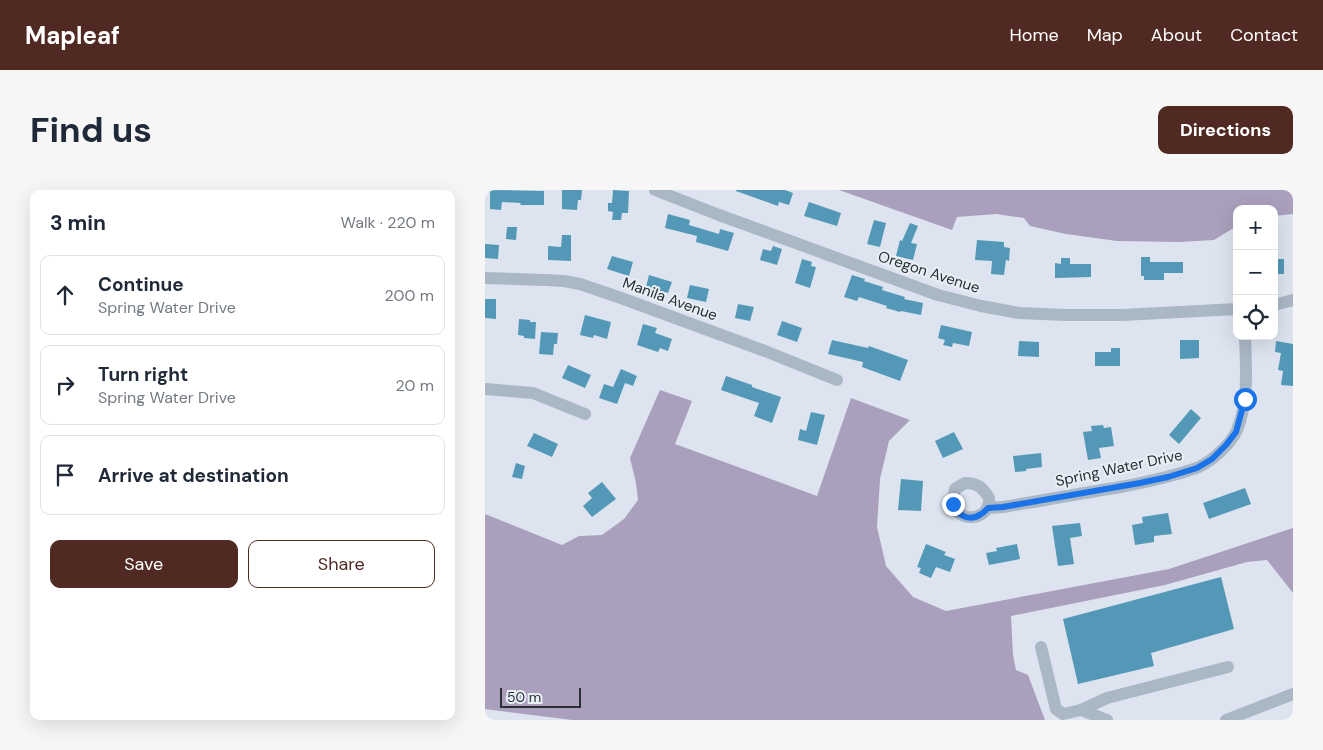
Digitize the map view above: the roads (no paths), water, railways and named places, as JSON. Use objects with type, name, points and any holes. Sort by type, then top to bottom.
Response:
[{"type":"street","name":"Oregon Avenue","points":[[655,190],[938,294],[981,306],[1019,313],[1065,315],[1122,315],[1233,309]]},
{"type":"street","name":"Manila Avenue","points":[[485,278],[564,281],[580,284],[765,351],[837,380]]},
{"type":"street","points":[[1278,304],[1293,300]]},
{"type":"street","name":"Spring Water Drive","points":[[988,508],[1003,507],[1168,477],[1197,468],[1212,459],[1236,432],[1243,412],[1247,376],[1245,340]]},
{"type":"street","points":[[485,389],[533,393],[585,414]]},
{"type":"street","points":[[1041,647],[1056,709],[1063,714],[1081,710],[1107,698],[1228,667]]},
{"type":"street","points":[[1226,720],[1293,694]]},
{"type":"street","points":[[1081,710],[1107,720]]}]
